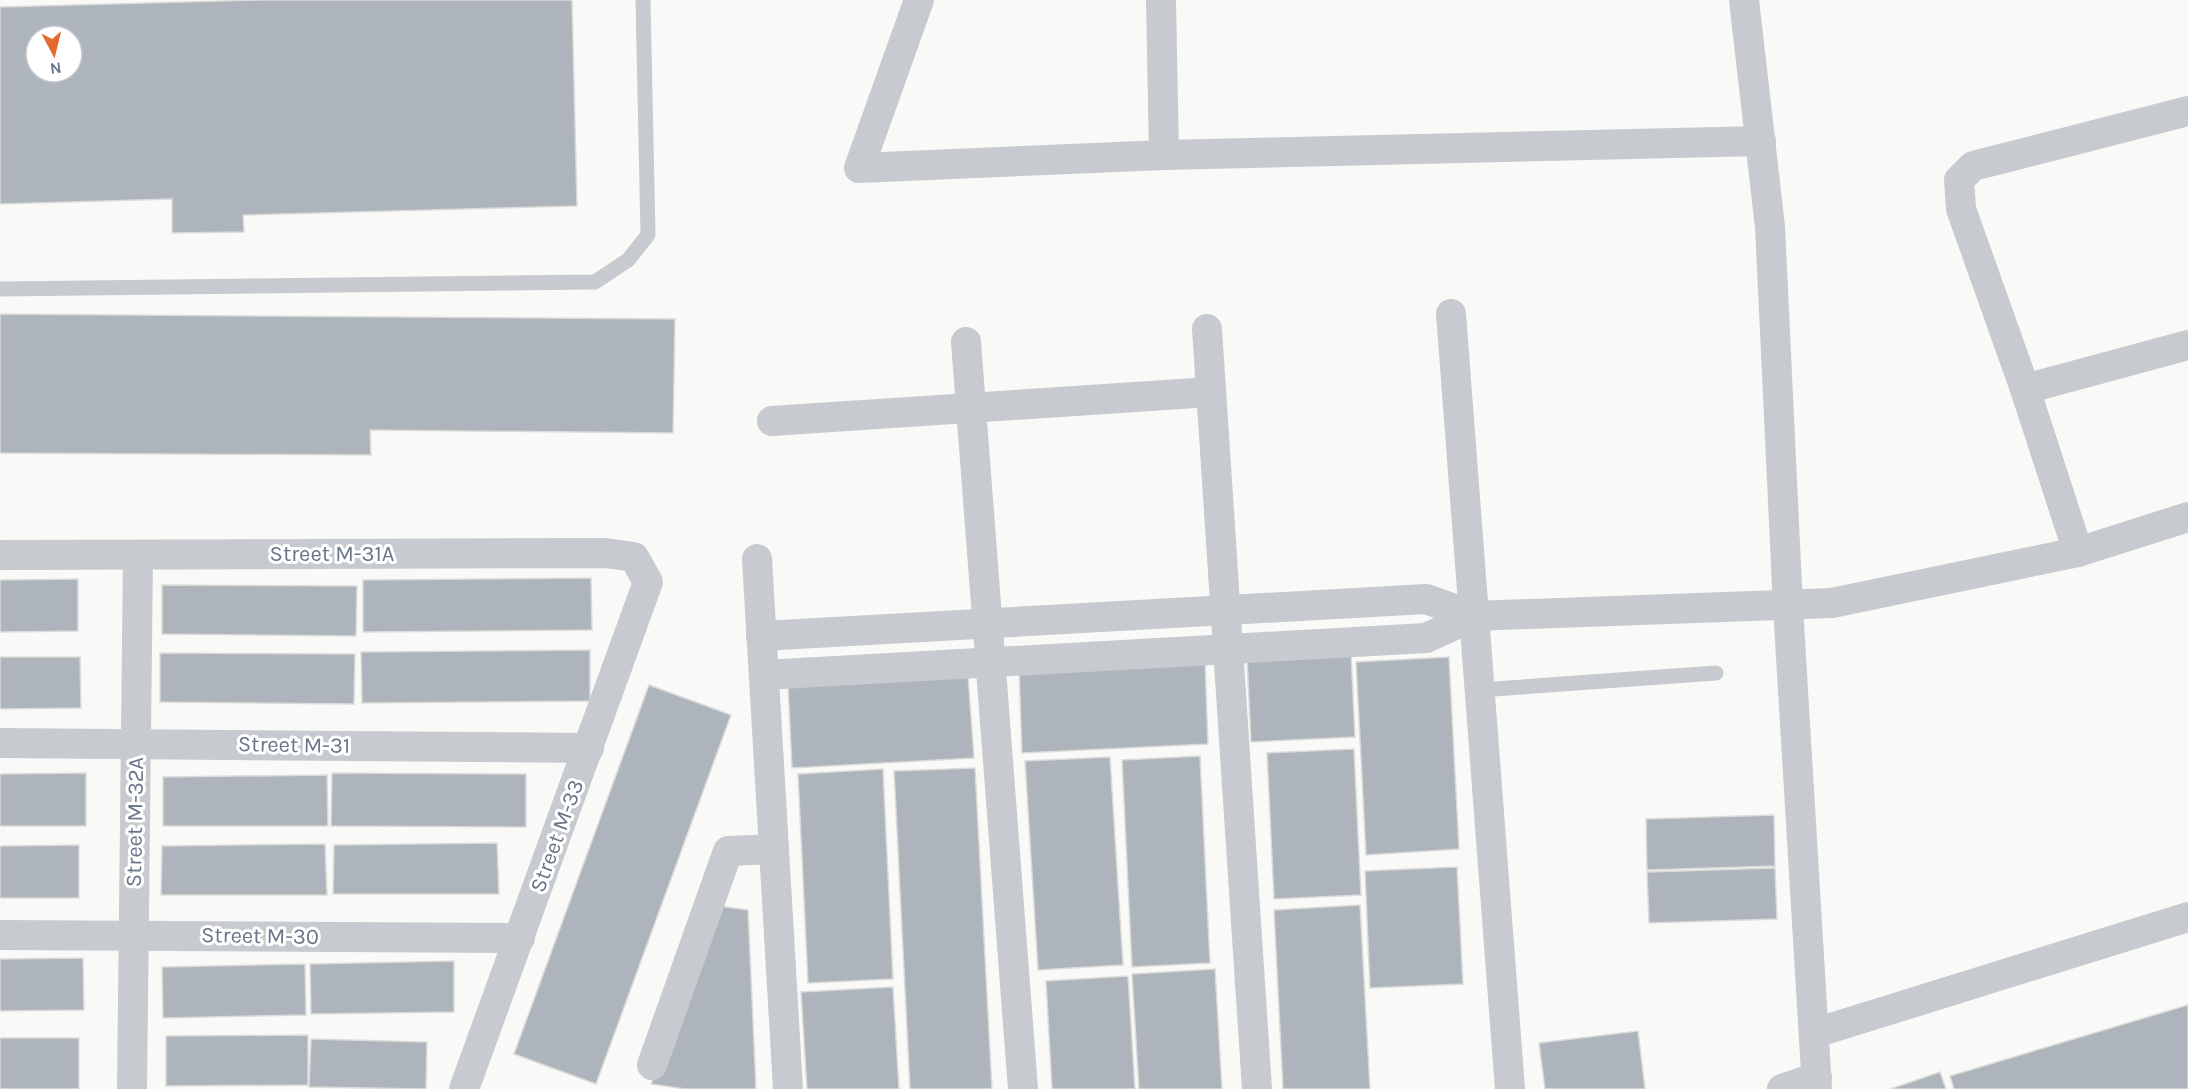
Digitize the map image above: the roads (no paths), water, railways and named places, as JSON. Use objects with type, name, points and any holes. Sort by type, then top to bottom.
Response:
[{"type":"street","points":[[919,0],[859,168],[1164,155],[1761,141]]},
{"type":"street","points":[[1161,0],[1164,155]]},
{"type":"street","points":[[1743,0],[1770,227],[1788,607],[1817,1083],[1782,1089]]},
{"type":"street","points":[[2078,552],[2025,388],[1961,209],[1959,180],[1973,166],[2188,111]]},
{"type":"street","points":[[1452,314],[1510,1089]]},
{"type":"street","points":[[1207,329],[1257,1089]]},
{"type":"street","points":[[966,342],[1023,1089]]},
{"type":"street","points":[[2025,388],[2188,345]]},
{"type":"street","points":[[772,421],[1211,392]]},
{"type":"street","points":[[761,636],[1426,599],[1474,616],[1788,607],[1832,603],[2078,552],[2188,517]]},
{"type":"street","name":"Street M-31A","points":[[0,555],[605,553],[634,557],[648,582]]},
{"type":"street","name":"Street M-32A","points":[[132,1089],[138,555]]},
{"type":"street","points":[[757,559],[788,1089]]},
{"type":"street","name":"Street M-33","points":[[464,1089],[648,582]]},
{"type":"street","points":[[764,675],[1426,638],[1474,616]]},
{"type":"street","name":"Street M-31","points":[[0,742],[589,748]]},
{"type":"street","points":[[652,1065],[728,851],[773,849]]},
{"type":"street","points":[[1815,1033],[2188,917]]},
{"type":"street","name":"Street M-30","points":[[0,935],[134,934],[520,939]]},
{"type":"lane","points":[[0,289],[595,282],[628,260],[648,235],[643,0]]},
{"type":"lane","points":[[1480,690],[1716,673]]}]
